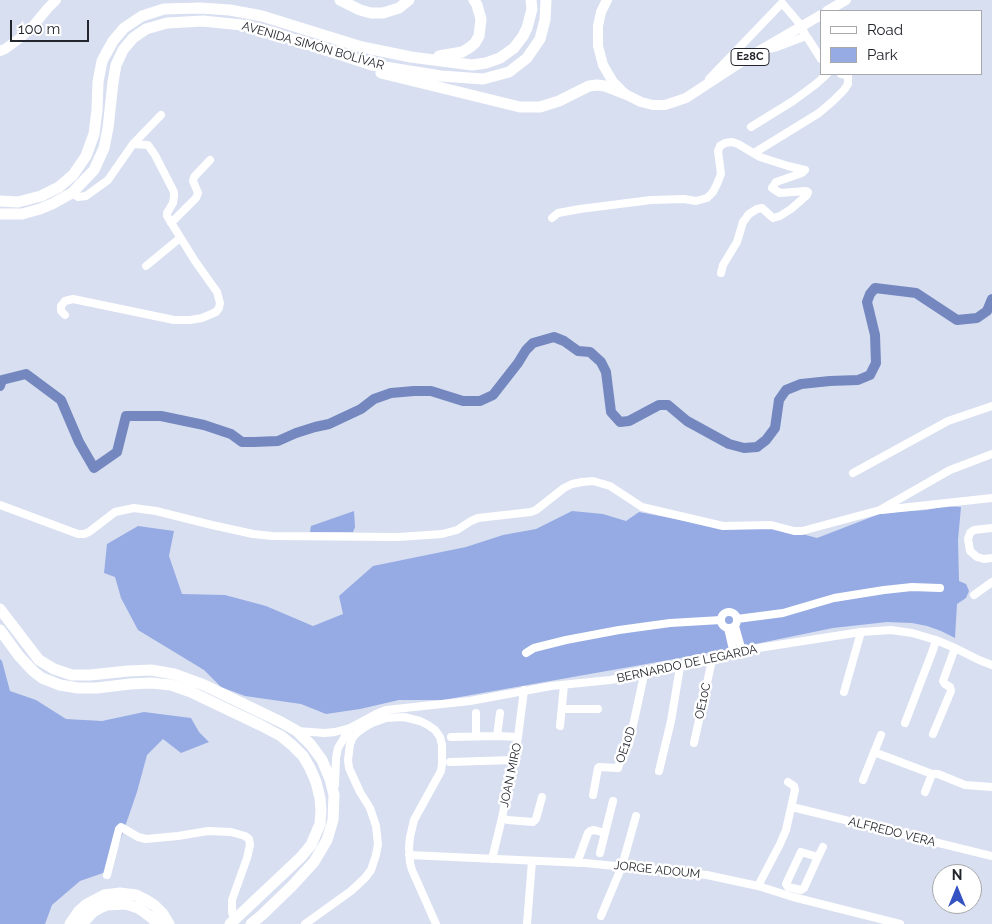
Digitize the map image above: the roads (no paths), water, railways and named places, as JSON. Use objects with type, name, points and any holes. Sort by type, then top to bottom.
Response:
[{"type":"highway","points":[[340,0],[371,13],[383,13],[399,8],[409,0]]},
{"type":"highway","points":[[411,57],[453,55],[470,48],[479,36],[481,27],[480,12],[474,0]]},
{"type":"highway","name":"AVENIDA SIMÓN BOLÍVAR","points":[[0,201],[18,202],[41,196],[59,186],[73,175],[86,156],[94,134],[98,82],[102,61],[112,41],[124,28],[142,16],[164,10],[200,8],[230,10],[262,16],[362,47],[411,57],[472,65],[486,64],[500,58],[514,48],[527,28],[532,9],[531,0]]},
{"type":"highway","name":"AVENIDA SIMÓN BOLÍVAR","points":[[0,214],[22,214],[52,204],[72,193],[94,170],[104,148],[108,128],[112,82],[116,65],[123,50],[133,38],[146,29],[167,23],[204,21],[242,25],[268,31],[372,65],[442,76],[483,79],[509,72],[527,58],[540,39],[545,20],[546,0]]},
{"type":"highway","points":[[372,65],[386,74],[520,107],[540,107],[559,101],[589,86],[597,85],[625,94]]},
{"type":"highway","points":[[0,609],[39,660],[54,669],[72,675],[151,670],[174,674],[204,685],[264,713],[297,731],[311,745],[322,760],[334,795],[333,820],[327,840],[314,862],[258,920],[251,924]]},
{"type":"highway","points":[[0,630],[19,656],[42,678],[60,685],[78,688],[151,683],[171,685],[191,692],[280,736],[303,756],[313,775],[320,798],[320,824],[311,845],[301,857],[232,922]]},
{"type":"highway","points":[[70,924],[79,911],[87,904],[104,895],[120,892],[136,895],[154,905],[169,924]]},
{"type":"highway","points":[[82,924],[93,912],[100,908],[107,905],[126,904],[138,908],[157,924]]},
{"type":"main road","points":[[0,51],[20,38],[56,0]]},
{"type":"main road","name":"E28C","points":[[607,0],[601,12],[597,35],[599,54],[607,74],[625,94],[641,102],[665,105],[686,98],[759,52],[804,31],[820,16]]},
{"type":"main road","points":[[829,10],[846,0]]},
{"type":"street","points":[[699,90],[782,2],[804,31],[820,57]]},
{"type":"street","points":[[751,127],[793,101],[826,75]]},
{"type":"street","points":[[754,153],[819,113],[844,90],[848,84],[848,76],[845,75]]},
{"type":"street","points":[[72,193],[82,198],[108,180],[133,144],[161,115]]},
{"type":"street","points":[[552,218],[564,211],[651,200],[684,199],[701,201],[707,198],[718,184],[721,174],[718,152],[720,146],[725,143],[732,142],[738,144],[760,157],[805,170],[802,173],[776,182],[772,188],[780,193],[806,191],[808,192],[807,195],[780,216],[773,218],[762,208],[749,214],[743,222],[737,242],[721,273]]},
{"type":"street","points":[[65,315],[61,311],[61,306],[65,301],[73,299],[174,320],[202,318],[216,312],[219,308],[218,295],[167,216],[174,196],[172,188],[152,149],[148,145],[133,144]]},
{"type":"street","points":[[171,223],[196,198],[198,193],[193,181],[194,177],[210,160]]},
{"type":"street","points":[[146,266],[180,238]]},
{"type":"street","points":[[853,473],[948,421],[992,406]]},
{"type":"street","points":[[880,510],[950,470],[992,454]]},
{"type":"street","points":[[0,505],[78,534],[89,532],[114,512],[134,508],[156,511],[253,534],[272,536],[398,537],[442,534],[456,530],[478,518],[532,512],[564,488],[582,482],[593,482],[610,486],[642,507],[723,526],[771,524],[802,532],[880,510],[992,498]]},
{"type":"street","points":[[992,528],[974,530],[970,533],[968,539],[970,551],[977,557],[984,559],[992,558]]},
{"type":"street","points":[[974,595],[992,582]]},
{"type":"street","points":[[721,620],[724,626],[783,614],[834,598],[912,587],[940,588]]},
{"type":"street","points":[[721,620],[722,616],[726,613],[730,612],[734,615],[734,654]]},
{"type":"street","points":[[526,653],[534,648],[566,640],[618,630],[670,623],[721,620]]},
{"type":"street","points":[[733,624],[742,651]]},
{"type":"street","name":"BERNARDO DE LEGARDA","points":[[297,731],[336,732],[363,724],[386,710],[470,701],[524,690],[644,675],[752,649],[861,632],[891,630],[912,633],[936,640],[992,665]]},
{"type":"street","points":[[844,692],[861,632]]},
{"type":"street","points":[[905,723],[936,640]]},
{"type":"street","points":[[933,734],[951,691],[950,687],[944,682],[955,648]]},
{"type":"street","name":"OE10C","points":[[694,743],[712,660]]},
{"type":"street","points":[[659,771],[671,721],[680,667]]},
{"type":"street","name":"OE10D","points":[[593,795],[598,768],[618,768],[623,752],[629,744],[644,675]]},
{"type":"street","points":[[560,726],[564,685]]},
{"type":"street","name":"JOAN MIRO","points":[[492,859],[518,738],[524,690]]},
{"type":"street","points":[[562,709],[598,709]]},
{"type":"street","points":[[497,736],[500,713]]},
{"type":"street","points":[[476,714],[476,736]]},
{"type":"street","points":[[305,924],[351,891],[371,870],[378,844],[376,826],[370,808],[351,775],[348,760],[350,744],[363,724],[386,718],[404,718],[420,722],[428,725],[440,736],[443,755],[441,771],[414,820],[410,836],[409,855],[412,870],[436,924]]},
{"type":"street","points":[[334,795],[338,748],[350,728]]},
{"type":"street","points":[[863,780],[881,734]]},
{"type":"street","points":[[451,737],[497,736],[518,738]]},
{"type":"street","points":[[874,752],[965,785],[992,787]]},
{"type":"street","points":[[450,762],[513,760]]},
{"type":"street","points":[[925,792],[932,774]]},
{"type":"street","points":[[758,886],[783,836],[792,807],[795,788],[788,782]]},
{"type":"street","points":[[502,818],[533,822],[536,819],[542,797]]},
{"type":"street","points":[[600,853],[613,801]]},
{"type":"street","name":"ALFREDO VERA","points":[[792,807],[992,856]]},
{"type":"street","points":[[601,916],[622,866],[636,816]]},
{"type":"street","points":[[106,875],[121,826],[138,837],[146,839],[208,831],[231,832],[245,836],[249,839],[250,845],[232,900],[232,922]]},
{"type":"street","points":[[577,863],[590,831],[594,830],[605,833]]},
{"type":"street","points":[[805,844],[786,882],[787,886],[795,893],[804,888],[823,847]]},
{"type":"street","points":[[801,852],[818,857]]},
{"type":"street","name":"JORGE ADOUM","points":[[409,855],[622,866],[707,875],[795,893],[876,921],[900,924]]},
{"type":"street","points":[[527,924],[532,861]]},
{"type":"waterway","points":[[0,386],[2,380],[26,374],[61,400],[79,442],[94,468],[117,452],[126,416],[161,416],[204,425],[231,434],[242,442],[278,441],[296,433],[329,424],[361,409],[374,399],[391,393],[431,391],[463,401],[480,401],[493,395],[533,343],[554,337],[564,341],[578,351],[590,352],[601,362],[606,372],[611,412],[620,422],[629,421],[659,405],[668,405],[687,421],[729,444],[744,448],[757,447],[766,440],[775,428],[779,400],[786,390],[801,384],[858,380],[870,375],[876,363],[875,335],[867,302],[875,288],[916,293],[957,320],[977,318],[987,311],[992,299]]}]
